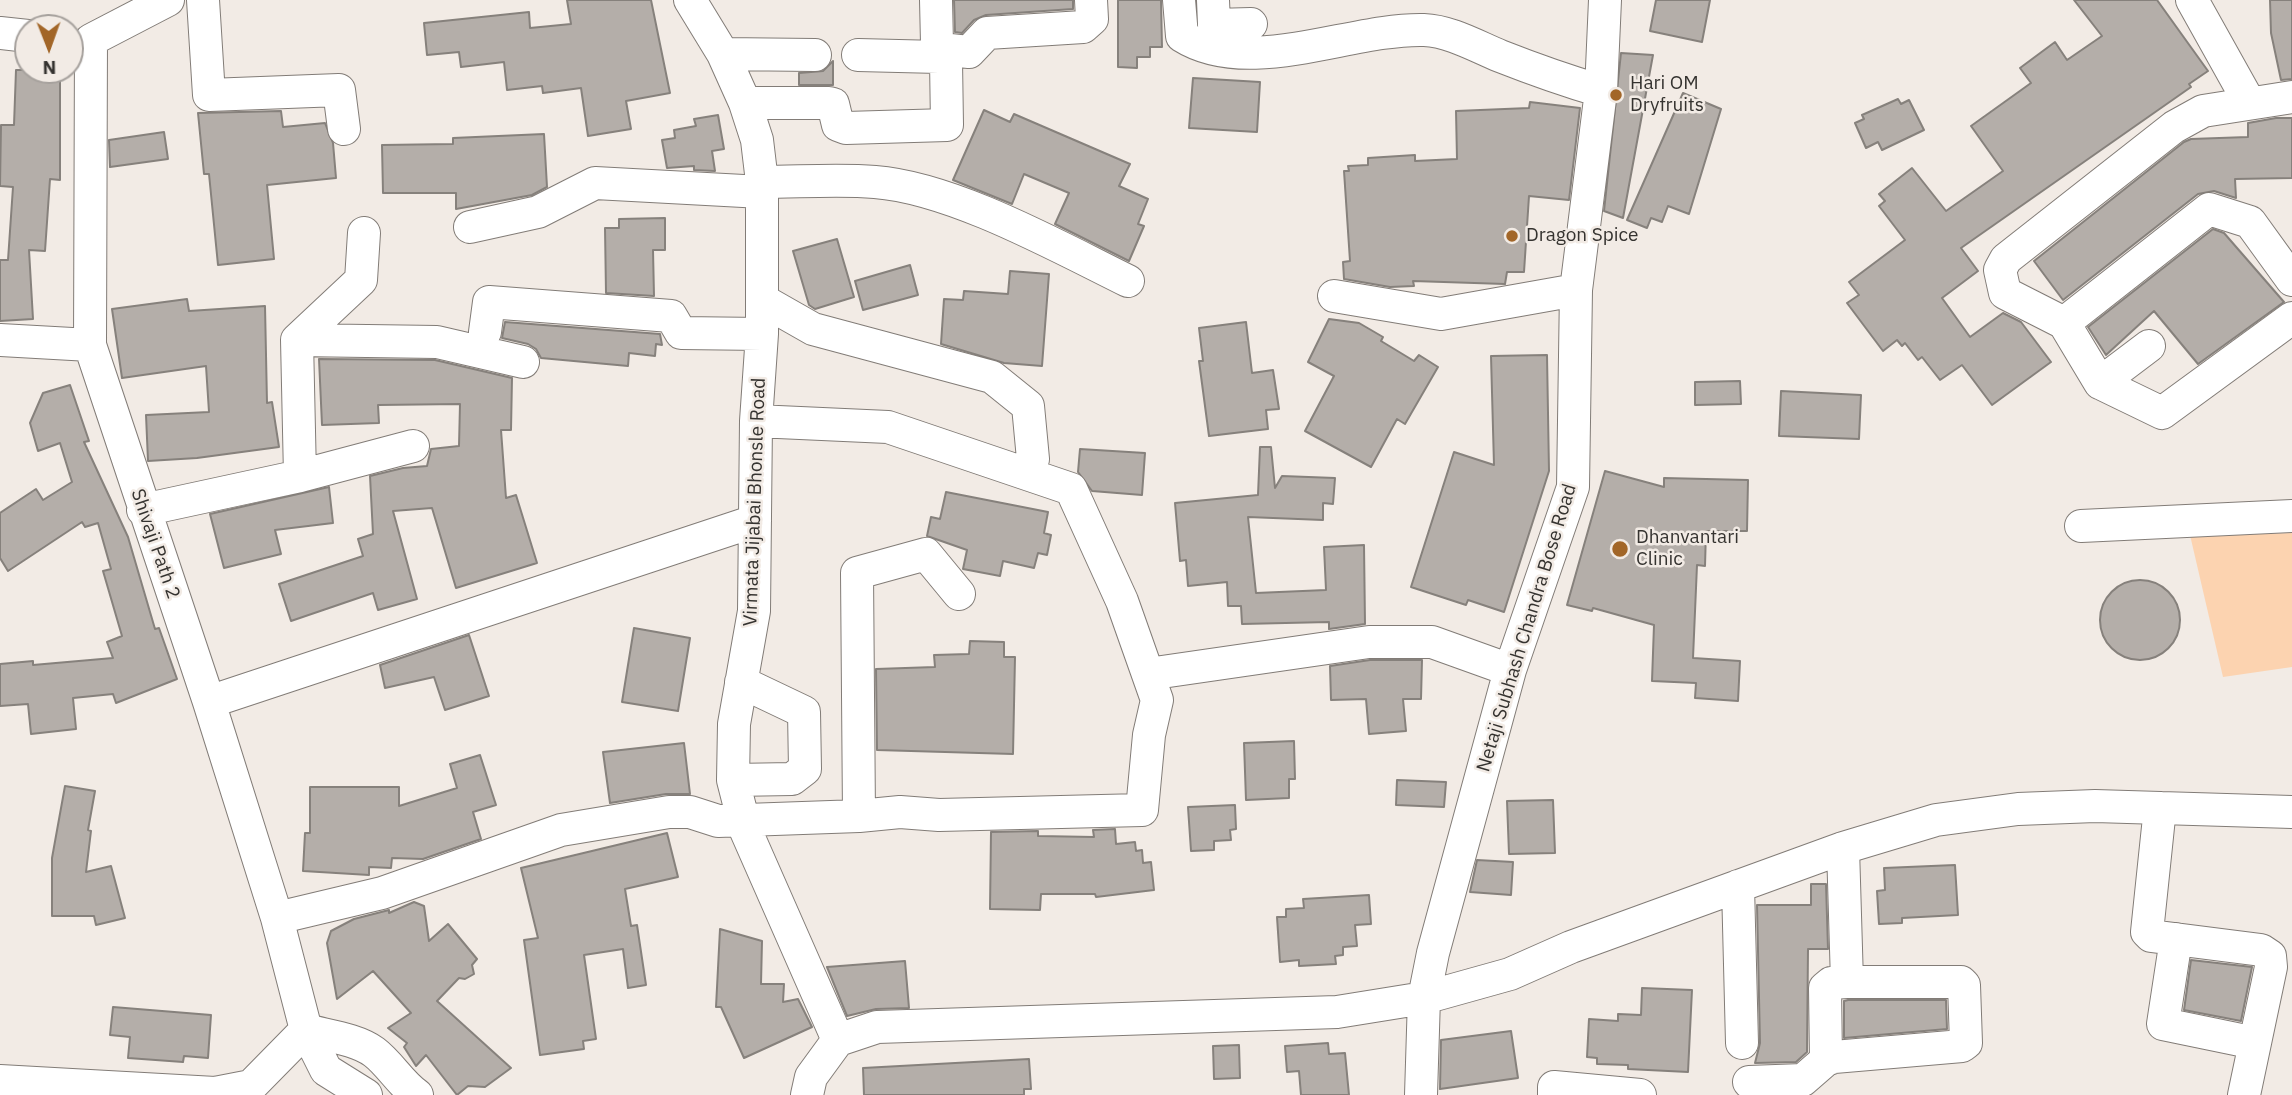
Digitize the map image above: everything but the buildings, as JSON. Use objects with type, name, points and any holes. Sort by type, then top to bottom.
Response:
[{"type":"street","name":"Shivaji Path 2","points":[[84,39],[168,0]]},
{"type":"street","points":[[203,0],[209,95],[339,90],[344,129]]},
{"type":"street","name":"Virmata Jijabai Bhonsle Road","points":[[690,0],[723,54],[745,103],[757,140],[762,187],[762,334],[756,421],[754,611],[734,724],[733,779],[742,818],[838,1040]]},
{"type":"street","points":[[936,0],[937,44],[940,49],[952,52],[969,52],[987,33],[1083,27],[1092,19],[1091,0]]},
{"type":"street","points":[[1179,0],[1182,36],[1197,45],[1214,24]]},
{"type":"street","name":"Netaji Subhash Chandra Bose Road","points":[[1421,1095],[1424,998],[1433,953],[1510,670],[1573,487],[1576,290],[1601,91],[1605,0]]},
{"type":"street","points":[[2192,0],[2249,102]]},
{"type":"street","points":[[1214,24],[1251,24]]},
{"type":"street","points":[[1214,24],[1270,52],[1424,30],[1454,37],[1551,76],[1601,91]]},
{"type":"street","points":[[723,54],[816,55]]},
{"type":"street","points":[[778,55],[786,92]]},
{"type":"street","points":[[745,103],[829,103],[833,104],[838,125],[846,128],[947,125],[946,61],[939,57],[858,55]]},
{"type":"street","name":"Shivaji Path 2","points":[[82,84],[90,345],[209,702],[277,918],[306,1030],[326,1070],[366,1095]]},
{"type":"street","points":[[2292,97],[2203,111],[2174,127],[2006,259],[2000,270],[2005,293],[2064,323],[2100,383],[2162,413],[2292,318]]},
{"type":"street","points":[[470,227],[538,212],[595,183],[762,187],[875,182],[914,189],[1015,226],[1128,281]]},
{"type":"street","points":[[2064,323],[2209,209],[2250,222],[2292,279]]},
{"type":"street","points":[[300,476],[297,340],[361,280],[365,233]]},
{"type":"street","points":[[1334,296],[1441,314],[1576,290]]},
{"type":"street","points":[[762,300],[813,329],[992,377],[1028,407],[1033,459]]},
{"type":"street","points":[[485,332],[489,302],[671,316],[681,333],[762,334]]},
{"type":"street","points":[[0,340],[90,345]]},
{"type":"street","points":[[297,340],[437,342],[523,362]]},
{"type":"street","points":[[2100,383],[2149,346]]},
{"type":"street","points":[[277,918],[383,893],[561,830],[669,812],[690,812],[718,821],[900,812],[939,815],[1142,810],[1153,687],[1122,601],[1071,489],[888,427],[756,421]]},
{"type":"street","points":[[143,510],[300,476],[413,446]]},
{"type":"street","points":[[2081,526],[2292,516]]},
{"type":"street","points":[[209,702],[755,521]]},
{"type":"street","points":[[859,816],[857,573],[926,554],[958,594]]},
{"type":"street","points":[[1153,687],[1381,642],[1432,642],[1510,670]]},
{"type":"street","points":[[733,779],[792,779],[805,769],[804,712],[741,682]]},
{"type":"street","points":[[807,1095],[811,1077],[838,1040],[877,1027],[1337,1012],[1424,998],[1510,974],[1572,947],[1738,898],[1843,859],[1936,820],[2018,809],[2095,806],[2292,812]]},
{"type":"street","points":[[2160,808],[2146,925],[2151,936],[2261,950],[2270,956],[2271,967],[2244,1095]]},
{"type":"street","points":[[1843,859],[1847,982]]},
{"type":"street","points":[[1738,898],[1742,1042]]},
{"type":"street","points":[[2176,939],[2163,1024],[2255,1043]]},
{"type":"street","points":[[1749,1082],[1803,1080],[1826,1060],[1962,1046],[1966,1043],[1964,985],[1961,982],[1831,983],[1825,988],[1826,1060]]},
{"type":"street","points":[[0,1081],[60,1089],[215,1093],[250,1091],[306,1030],[361,1045],[376,1053],[402,1084],[417,1095]]},
{"type":"street","points":[[1554,1095],[1555,1087],[1640,1095]]},
{"type":"shaded area","points":[[2292,533],[2292,667],[2223,677],[2190,535]]},
{"type":"place","name":"Hari OM Dryfruits","points":[[1616,95]]},
{"type":"place","name":"Dragon Spice","points":[[1512,236]]},
{"type":"place","name":"Dhanvantari Clinic","points":[[1620,549]]}]
